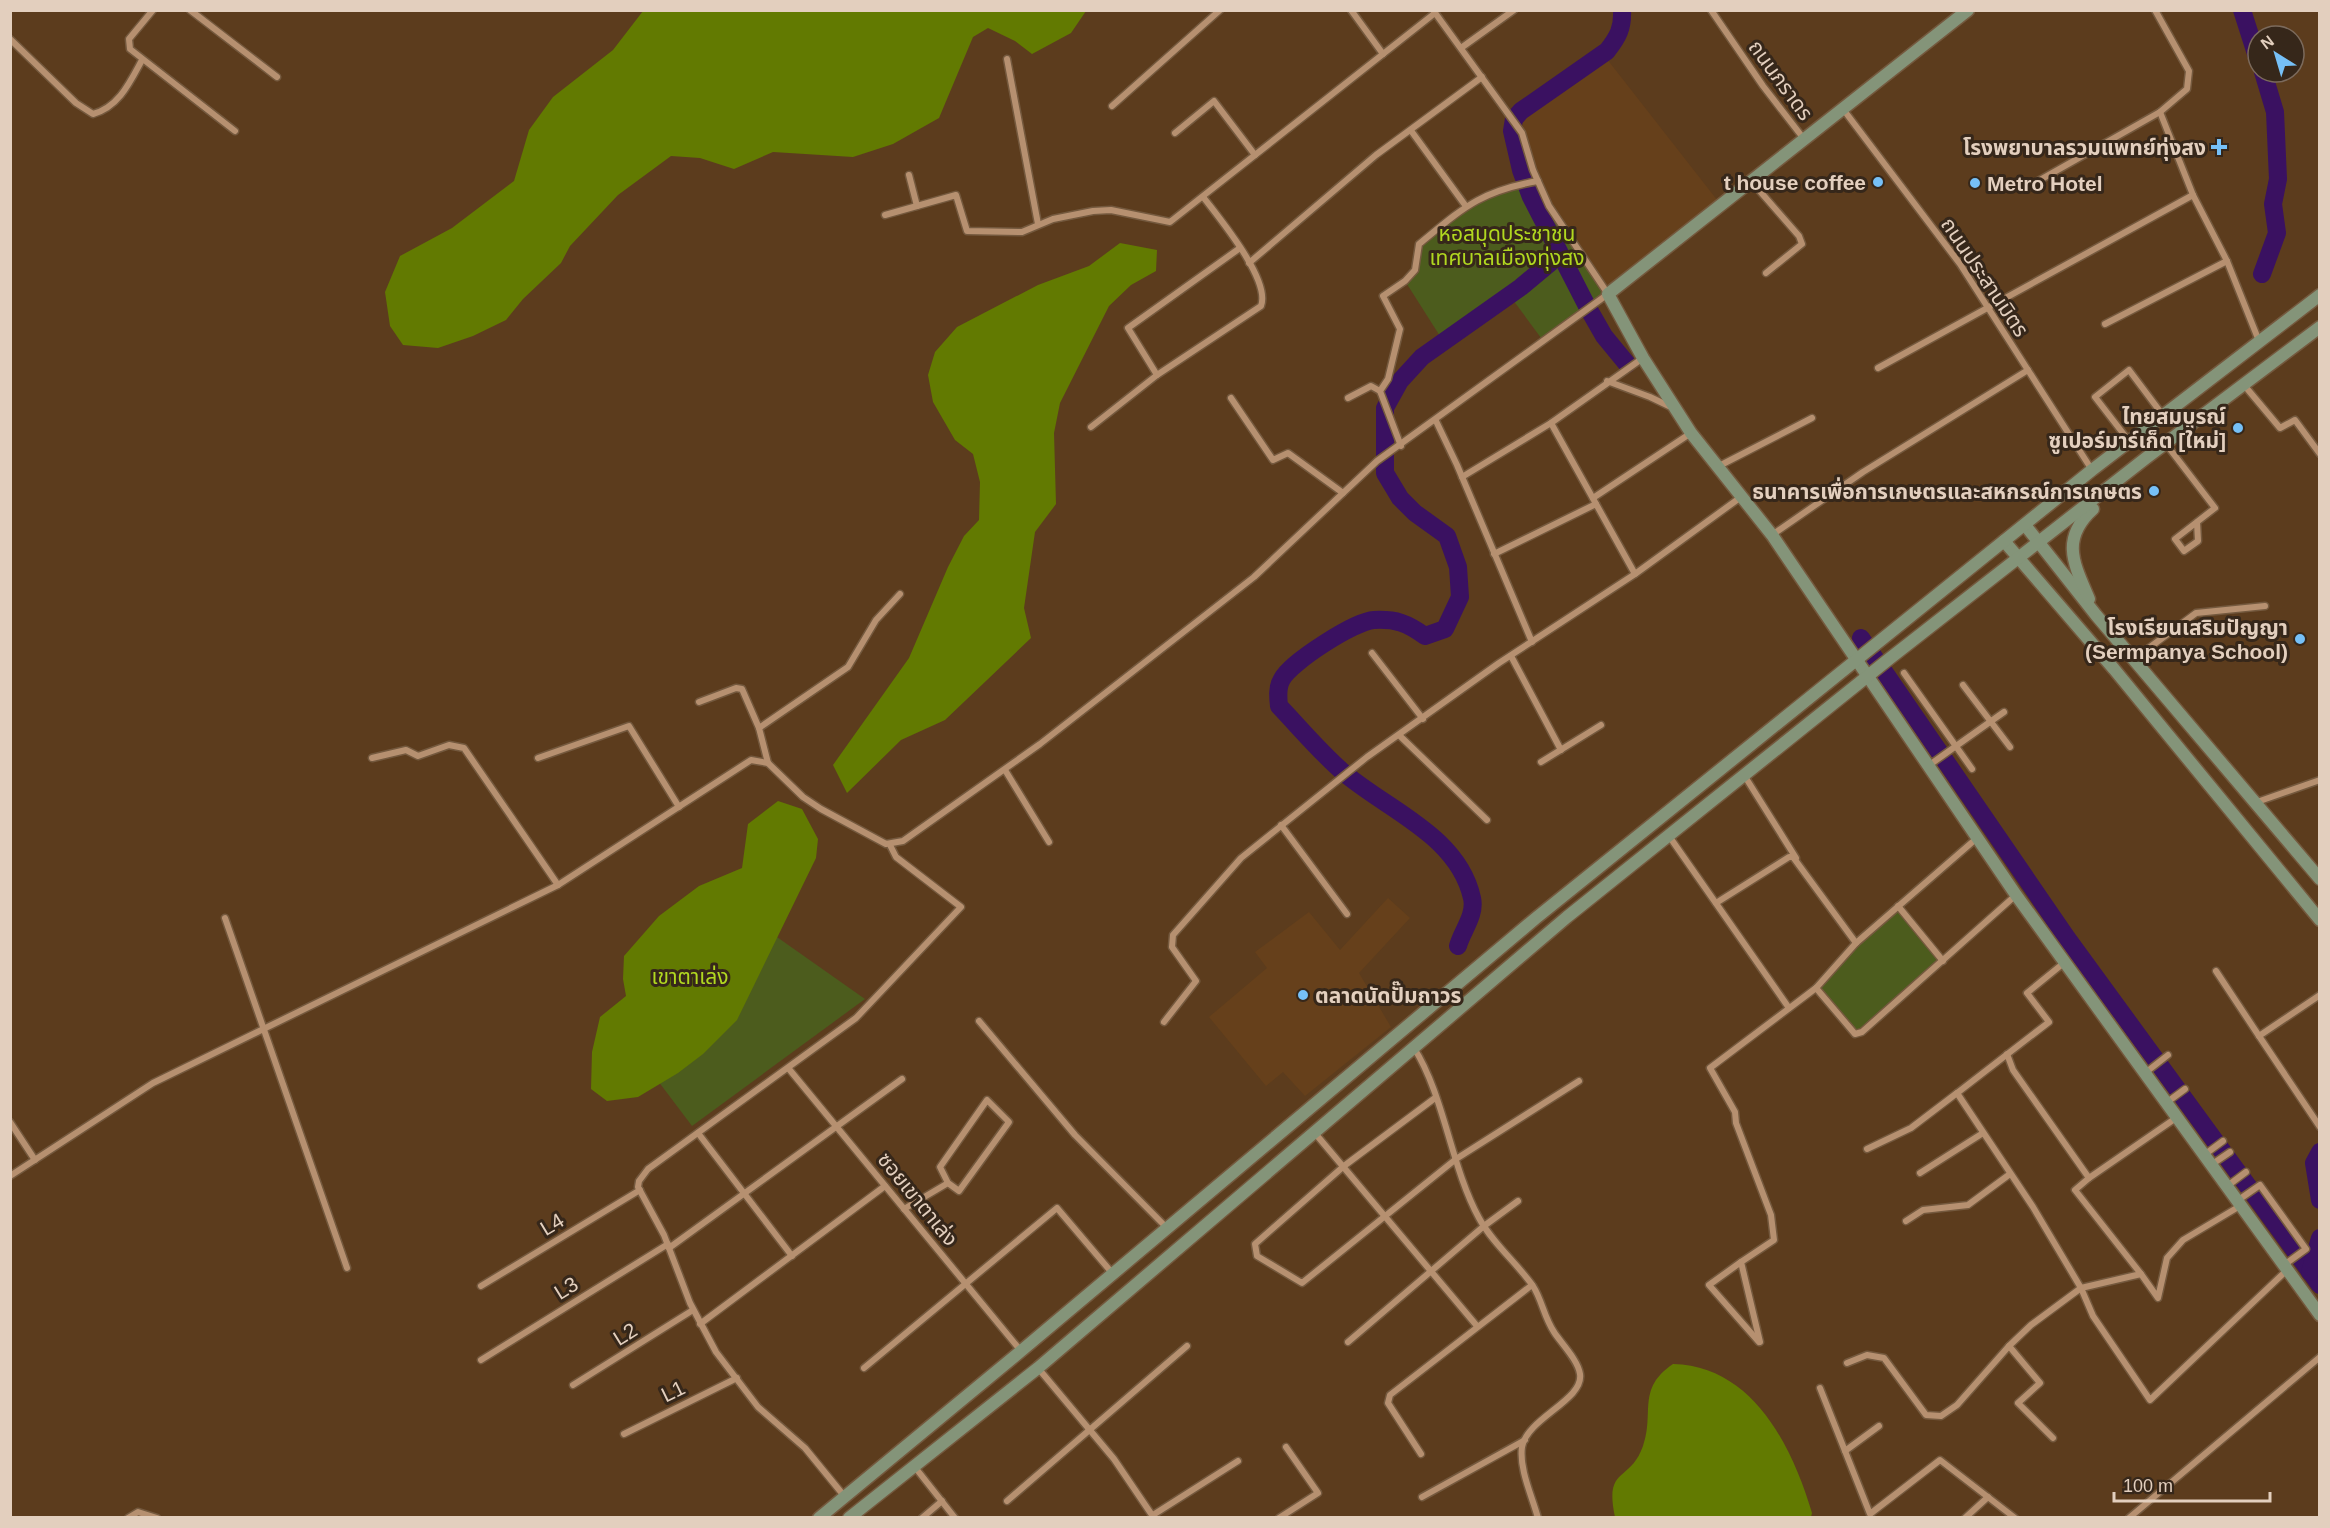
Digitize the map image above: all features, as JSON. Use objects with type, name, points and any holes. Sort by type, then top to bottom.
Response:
[{"type":"main road","points":[[1968,10],[1608,294],[1638,361],[1676,410],[1690,433],[1719,466],[1772,535],[1860,657],[2016,895],[2148,1071],[2166,1104],[2319,1315]]},
{"type":"main road","points":[[819,1518],[1536,918],[2162,414],[2319,295]]},
{"type":"main road","points":[[849,1518],[1038,1368],[1413,1047],[1668,836],[2146,458],[2319,327]]},
{"type":"main road","points":[[2096,615],[2076,568],[2072,554],[2073,538],[2086,515],[2146,458]]},
{"type":"main road","points":[[2025,525],[2096,615],[2257,802],[2319,879]]},
{"type":"main road","points":[[2004,541],[2018,560],[2115,669],[2319,920]]},
{"type":"main road","points":[[1985,584],[1998,576],[2013,572],[2027,575],[2039,583]]},
{"type":"street","points":[[153,10],[129,39],[130,49],[235,131]]},
{"type":"street","points":[[190,10],[277,77]]},
{"type":"street","points":[[1112,106],[1220,10]]},
{"type":"street","points":[[1351,10],[1383,54]]},
{"type":"street","points":[[1461,48],[1514,10]]},
{"type":"street","name":"ถนนภราดร","points":[[1711,10],[1763,86],[1804,139]]},
{"type":"street","points":[[2024,189],[2160,112],[2187,89],[2190,71],[2155,10]]},
{"type":"street","points":[[885,216],[956,195],[967,231],[1022,232],[1038,224],[1067,215],[1112,210],[1170,222],[1204,198],[1434,12],[1522,133],[1549,206],[1608,294],[1544,342],[1525,352],[1436,421],[1377,461],[1254,577],[1005,770],[915,834],[890,845]]},
{"type":"street","points":[[10,39],[76,103],[93,114],[113,104],[128,87],[142,60]]},
{"type":"street","points":[[1007,59],[1038,224]]},
{"type":"street","points":[[1249,263],[1376,155],[1412,132],[1482,77]]},
{"type":"street","points":[[1175,133],[1214,101],[1255,155]]},
{"type":"street","name":"ถนนประสานมิตร","points":[[1843,109],[1960,264],[2092,470]]},
{"type":"street","points":[[2160,112],[2193,195],[2227,261],[2259,341]]},
{"type":"street","points":[[1412,132],[1465,205]]},
{"type":"street","points":[[909,175],[917,206]]},
{"type":"street","points":[[1380,391],[1388,379],[1400,328],[1383,296],[1405,281],[1415,270],[1419,244],[1465,205],[1511,186],[1538,181]]},
{"type":"street","points":[[1751,181],[1799,236],[1802,244],[1766,273]]},
{"type":"street","points":[[1878,368],[1987,306],[2077,261],[2193,195]]},
{"type":"street","points":[[1091,428],[1157,375],[1260,306],[1263,300],[1249,263],[1204,198]]},
{"type":"street","points":[[1157,375],[1128,328],[1240,248]]},
{"type":"street","points":[[2106,324],[2227,261]]},
{"type":"street","points":[[1462,477],[1551,423],[1638,361]]},
{"type":"street","points":[[1772,535],[1863,472],[2028,370]]},
{"type":"street","points":[[2129,441],[2095,397],[2128,370],[2162,414]]},
{"type":"street","points":[[1607,381],[1650,396],[1676,410]]},
{"type":"street","points":[[2244,385],[2280,428],[2295,420],[2319,454]]},
{"type":"street","points":[[1348,398],[1371,386],[1380,391],[1398,447]]},
{"type":"street","points":[[1231,398],[1273,460],[1288,453],[1343,493]]},
{"type":"street","points":[[1719,466],[1812,418]]},
{"type":"street","points":[[1436,421],[1532,642]]},
{"type":"street","points":[[1551,423],[1635,574]]},
{"type":"street","points":[[1494,554],[1594,501],[1690,433]]},
{"type":"street","points":[[2166,444],[2215,508],[2175,539],[2184,551],[2198,541],[2198,522]]},
{"type":"street","points":[[1164,1022],[1196,981],[1172,947],[1173,935],[1241,858],[1367,757],[1400,736],[1510,656],[1635,574],[1742,497]]},
{"type":"street","points":[[759,728],[848,667],[876,620],[900,594]]},
{"type":"street","points":[[2134,659],[2196,613],[2265,606]]},
{"type":"street","points":[[1372,653],[1423,719]]},
{"type":"street","points":[[1510,656],[1561,750]]},
{"type":"street","points":[[1904,673],[1972,769]]},
{"type":"street","points":[[1963,685],[2010,747]]},
{"type":"street","points":[[699,702],[736,688],[742,689],[759,728],[768,763],[803,797],[821,809],[890,845],[896,857],[961,907],[870,1005],[789,1069],[648,1169],[639,1181],[640,1190],[668,1246],[693,1310],[716,1352],[758,1407],[806,1448],[845,1497]]},
{"type":"street","points":[[1931,764],[2004,712]]},
{"type":"street","points":[[1541,762],[1601,725]]},
{"type":"street","points":[[538,758],[629,726],[679,807]]},
{"type":"street","points":[[1400,736],[1487,820]]},
{"type":"street","points":[[372,758],[406,750],[418,756],[449,745],[464,748],[558,885]]},
{"type":"street","points":[[10,1176],[153,1083],[558,885],[751,760],[768,763]]},
{"type":"street","points":[[1005,770],[1049,842]]},
{"type":"street","points":[[1744,775],[1797,860],[1856,943]]},
{"type":"street","points":[[2257,802],[2319,780]]},
{"type":"street","points":[[1281,825],[1347,914]]},
{"type":"street","points":[[1668,836],[1789,1008]]},
{"type":"street","points":[[1741,1262],[1760,1342],[1709,1285],[1741,1262],[1774,1240],[1771,1215],[1736,1123],[1735,1112],[1710,1068],[1816,988],[1856,943],[1977,838]]},
{"type":"street","points":[[1716,903],[1789,857],[1797,860]]},
{"type":"street","points":[[1816,988],[1855,1034],[1862,1032],[2016,895]]},
{"type":"street","points":[[1898,906],[1943,961]]},
{"type":"street","points":[[225,918],[347,1268]]},
{"type":"street","points":[[1867,1149],[1911,1128],[2049,1022],[2027,993],[2065,962]]},
{"type":"street","points":[[2216,971],[2319,1127]]},
{"type":"street","points":[[2259,1036],[2319,994]]},
{"type":"street","points":[[979,1021],[1075,1135],[1167,1228]]},
{"type":"street","points":[[1413,1047],[1427,1073],[1456,1159],[1484,1226],[1532,1285],[1545,1316],[1579,1368],[1581,1376],[1578,1387],[1533,1428],[1525,1440],[1422,1497]]},
{"type":"street","points":[[2007,1054],[2013,1070],[2089,1178]]},
{"type":"street","points":[[2148,1071],[2168,1055]]},
{"type":"street","name":"ซอยเขาตาเล่ง","points":[[789,1069],[1021,1351]]},
{"type":"street","name":"L3","points":[[482,1360],[668,1246],[744,1194],[902,1079]]},
{"type":"street","points":[[1435,1098],[1344,1166],[1255,1244],[1257,1256],[1302,1284],[1456,1159],[1579,1081]]},
{"type":"street","points":[[2166,1104],[2185,1089]]},
{"type":"street","points":[[1957,1093],[2080,1288],[2093,1316],[2150,1400],[2284,1267],[2306,1249],[2260,1185],[2238,1203],[2183,1240],[2172,1252],[2167,1258],[2158,1298],[2074,1191],[2089,1178],[2176,1118]]},
{"type":"street","points":[[987,1100],[1009,1122],[959,1191],[948,1183],[940,1167],[987,1100]]},
{"type":"street","points":[[10,1122],[35,1160]]},
{"type":"street","points":[[1314,1132],[1477,1326]]},
{"type":"street","points":[[698,1133],[792,1256]]},
{"type":"street","points":[[1920,1173],[1983,1133]]},
{"type":"street","points":[[2207,1160],[2223,1141]]},
{"type":"street","points":[[2207,1160],[2230,1152]]},
{"type":"street","points":[[2226,1187],[2246,1172]]},
{"type":"street","points":[[1906,1221],[1923,1210],[1968,1205],[2010,1174]]},
{"type":"street","points":[[904,1209],[948,1183]]},
{"type":"street","points":[[700,1324],[885,1186]]},
{"type":"street","name":"L4","points":[[481,1286],[640,1190]]},
{"type":"street","points":[[1348,1342],[1484,1226],[1518,1202]]},
{"type":"street","points":[[864,1368],[1057,1208],[1113,1274]]},
{"type":"street","points":[[1848,1363],[1867,1355],[1884,1358],[1926,1415],[1936,1416],[1957,1405],[2009,1346],[2031,1325],[2080,1288],[2141,1274]]},
{"type":"street","points":[[1421,1454],[1391,1409],[1388,1399],[1477,1326],[1532,1285]]},
{"type":"street","name":"L2","points":[[573,1385],[693,1310]]},
{"type":"street","points":[[1007,1501],[1186,1346]]},
{"type":"street","points":[[2009,1346],[2040,1383],[2018,1402],[2053,1438]]},
{"type":"street","points":[[2129,1518],[2319,1357]]},
{"type":"street","points":[[1038,1368],[1090,1431],[1154,1516],[1238,1461]]},
{"type":"street","name":"L1","points":[[624,1434],[737,1378]]},
{"type":"street","points":[[1820,1388],[1871,1516],[1940,1460],[2014,1518]]},
{"type":"street","points":[[1845,1451],[1879,1426]]},
{"type":"street","points":[[1525,1440],[1524,1468],[1538,1518]]},
{"type":"street","points":[[1279,1518],[1318,1493],[1286,1447]]},
{"type":"street","points":[[914,1466],[955,1518]]},
{"type":"street","points":[[1965,1518],[1988,1497]]},
{"type":"street","points":[[922,1518],[942,1501]]},
{"type":"street","points":[[128,1518],[138,1512],[157,1518]]},
{"type":"shaded area","points":[[1603,54],[1721,205],[1608,294],[1549,206],[1522,133],[1523,119],[1530,103]]},
{"type":"shaded area","name":"ตลาดนัดปั๊มถาวร","points":[[1388,898],[1410,918],[1359,973],[1391,1027],[1305,1096],[1283,1072],[1266,1086],[1209,1017],[1267,968],[1255,952],[1309,912],[1340,950]]},
{"type":"green space","points":[[643,11],[1086,11],[1071,33],[1032,54],[1015,41],[988,28],[973,37],[939,118],[893,144],[853,157],[773,152],[734,169],[700,158],[671,156],[618,195],[570,246],[561,263],[523,299],[506,320],[473,336],[438,348],[403,345],[390,326],[385,292],[400,256],[452,228],[514,181],[529,130],[553,97],[613,50]]},
{"type":"green space","name":"หอสมุดประชาชน เทศบาลเมืองทุ่งสง","points":[[1538,181],[1549,206],[1608,294],[1544,342],[1513,300],[1445,344],[1405,281],[1415,270],[1419,244],[1465,205]]},
{"type":"green space","points":[[1120,243],[1157,250],[1156,271],[1131,285],[1109,306],[1060,403],[1054,433],[1056,504],[1035,532],[1024,608],[1031,638],[945,720],[901,740],[847,793],[833,765],[909,658],[948,567],[964,536],[979,520],[980,482],[973,454],[955,440],[933,402],[928,375],[935,352],[957,327],[1038,285],[1089,266]]},
{"type":"green space","name":"เขาตาเล่ง","points":[[778,801],[802,809],[818,839],[816,858],[737,1020],[703,1054],[678,1073],[638,1097],[607,1101],[591,1089],[592,1052],[600,1017],[626,996],[623,979],[624,956],[659,916],[699,886],[742,868],[748,824]]},
{"type":"green space","points":[[1898,906],[1943,961],[1855,1034],[1817,988],[1856,943]]},
{"type":"green space","points":[[767,930],[865,999],[692,1126],[652,1073]]},
{"type":"green space","points":[[1673,1364],[1701,1368],[1726,1379],[1747,1394],[1765,1414],[1780,1437],[1804,1487],[1812,1513],[1811,1517],[1615,1517],[1613,1490],[1620,1476],[1638,1458],[1643,1446],[1648,1423],[1650,1392],[1662,1373]]},
{"type":"waterway","points":[[1622,10],[1619,32],[1607,51],[1521,111],[1514,119],[1512,131],[1521,170],[1531,197],[1604,336],[1627,364]]},
{"type":"waterway","points":[[2242,10],[2246,24]]},
{"type":"waterway","points":[[2262,274],[2277,233],[2273,204],[2278,179],[2275,112],[2267,84]]},
{"type":"waterway","points":[[1458,946],[1473,904],[1464,876],[1452,857],[1437,840],[1361,786],[1326,756],[1279,706],[1280,682],[1310,653],[1365,622],[1395,621],[1425,636],[1445,629],[1460,597],[1458,567],[1447,536],[1415,513],[1400,498],[1385,473],[1385,408],[1400,381],[1422,357],[1521,287],[1551,262],[1558,251]]},
{"type":"waterway","points":[[1861,638],[2067,938],[2320,1285]]},
{"type":"waterway","points":[[2320,1152],[2314,1163],[2320,1200]]},
{"type":"waterway","points":[[2310,1272],[2320,1238]]},
{"type":"place","name":"โรงพยาบาลรวมแพทย์ทุ่งสง","points":[[2219,147]]},
{"type":"place","name":"t house coffee","points":[[1878,182]]},
{"type":"place","name":"Metro Hotel","points":[[1975,183]]},
{"type":"place","name":"ไทยสมบูรณ์ ซูเปอร์มาร์เก็ต [ใหม่]","points":[[2238,428]]},
{"type":"place","name":"ธนาคารเพื่อการเกษตรและสหกรณ์การเกษตร","points":[[2154,491]]},
{"type":"place","name":"โรงเรียนเสริมปัญญา (Sermpanya School)","points":[[2300,639]]},
{"type":"place","name":"ตลาดนัดปั๊มถาวร","points":[[1303,995]]}]
